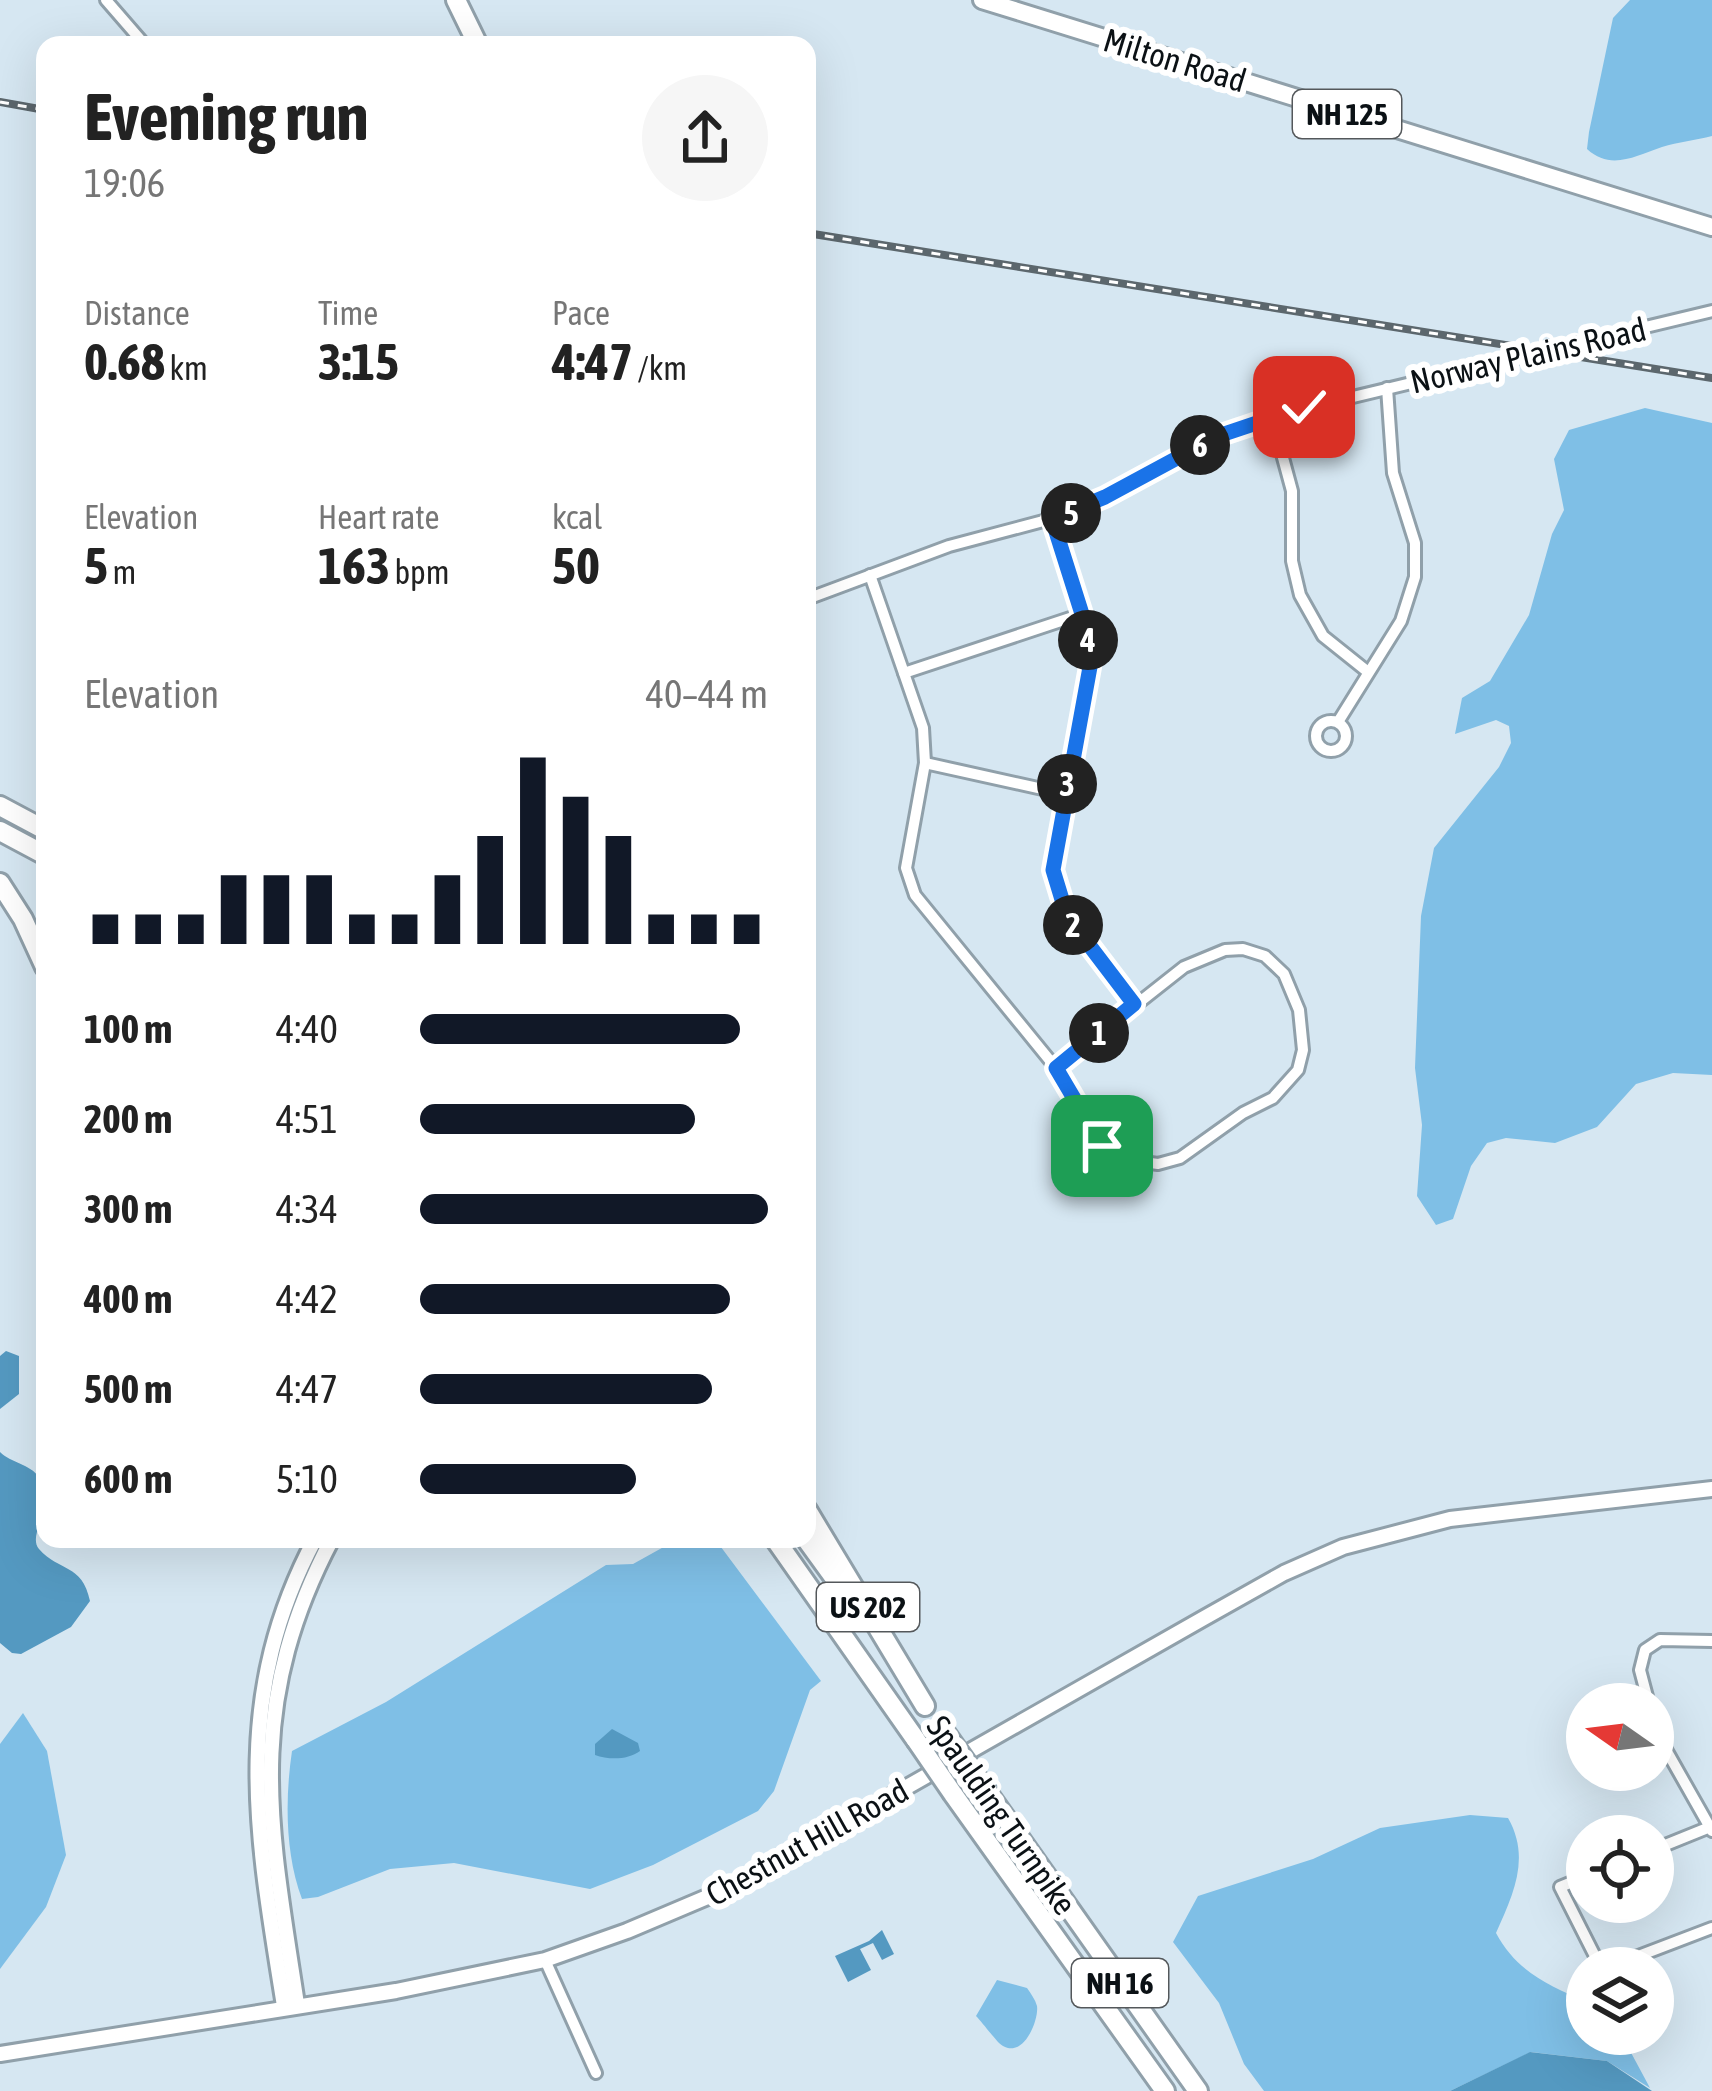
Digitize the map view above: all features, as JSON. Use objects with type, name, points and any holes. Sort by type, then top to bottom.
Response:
[{"type":"highway","points":[[456,0],[476,36]]},
{"type":"highway","points":[[471,0],[479,36]]},
{"type":"highway","points":[[0,793],[36,811]]},
{"type":"highway","points":[[0,806],[36,825]]},
{"type":"highway","points":[[0,831],[36,850]]},
{"type":"highway","points":[[0,883],[36,947]]},
{"type":"highway","name":"US 202","points":[[816,1525],[926,1706]]},
{"type":"highway","name":"Spaulding Turnpike","points":[[781,1548],[1165,2091]]},
{"type":"highway","name":"Spaulding Turnpike","points":[[812,1548],[1198,2091]]},
{"type":"highway","points":[[1075,1963],[1148,2091]]},
{"type":"main road","name":"Milton Road","points":[[982,0],[1712,226]]},
{"type":"street","points":[[106,0],[137,36]]},
{"type":"street","name":"Norway Plains Road","points":[[816,596],[949,546],[1052,519],[1105,497],[1218,436],[1272,417],[1712,310]]},
{"type":"street","points":[[1338,722],[1406,610],[1416,566],[1412,530],[1393,473],[1387,388]]},
{"type":"street","points":[[1272,417],[1292,491],[1291,549],[1300,596],[1323,636],[1368,672]]},
{"type":"street","points":[[1052,519],[1082,614],[1090,667],[1053,870],[1059,898],[1083,939],[1134,1004]]},
{"type":"street","points":[[870,575],[923,728],[925,763],[907,868],[915,895],[1056,1068],[1102,1146],[1120,1159],[1146,1164],[1180,1158],[1243,1112],[1273,1098],[1298,1070],[1303,1050],[1299,1010],[1284,974],[1265,956],[1243,949],[1204,956],[1134,1004],[1056,1068]]},
{"type":"street","points":[[904,673],[1082,614]]},
{"type":"street","points":[[925,763],[1065,794]]},
{"type":"street","name":"Chestnut Hill Road","points":[[0,2054],[396,1990],[545,1960],[731,1886],[1329,1552],[1450,1519],[1712,1489]]},
{"type":"street","points":[[291,2005],[258,1833],[256,1748],[277,1630],[311,1548]]},
{"type":"street","points":[[291,2005],[271,1834],[271,1738],[290,1638],[328,1548]]},
{"type":"street","points":[[1645,1683],[1640,1660],[1652,1643],[1712,1641]]},
{"type":"street","points":[[1674,1764],[1711,1829],[1674,1842]]},
{"type":"street","points":[[1661,1947],[1712,1928]]},
{"type":"street","points":[[545,1960],[596,2073]]},
{"type":"shaded area","points":[[1630,0],[1712,0],[1712,136],[1633,157],[1605,159],[1587,149],[1589,132],[1613,18]]},
{"type":"shaded area","points":[[1645,408],[1712,423],[1712,1075],[1673,1073],[1636,1084],[1597,1127],[1555,1143],[1506,1138],[1487,1143],[1471,1166],[1453,1219],[1436,1225],[1417,1196],[1422,1125],[1415,1068],[1421,916],[1434,848],[1499,767],[1511,743],[1509,726],[1496,720],[1455,734],[1462,698],[1490,681],[1529,615],[1552,534],[1564,510],[1554,459],[1569,430]]},
{"type":"shaded area","points":[[6,1351],[19,1356],[19,1394],[0,1409],[0,1356]]},
{"type":"shaded area","points":[[0,1452],[36,1474],[36,1548],[81,1580],[90,1601],[71,1627],[21,1654],[0,1643]]},
{"type":"shaded area","points":[[662,1548],[722,1548],[821,1681],[810,1690],[774,1791],[758,1811],[653,1865],[590,1889],[454,1863],[390,1869],[302,1899],[288,1826],[292,1751],[386,1702],[606,1565],[633,1564]]},
{"type":"shaded area","points":[[23,1713],[47,1751],[66,1855],[46,1907],[0,1969],[0,1744]]},
{"type":"shaded area","points":[[612,1729],[638,1743],[640,1751],[618,1758],[595,1755],[595,1744]]},
{"type":"shaded area","points":[[1470,1815],[1508,1818],[1519,1862],[1496,1933],[1535,1976],[1566,1993],[1566,2055],[1632,2055],[1650,2088],[1607,2061],[1531,2052],[1450,2091],[1264,2091],[1244,2064],[1219,2003],[1173,1942],[1198,1896],[1313,1859],[1380,1828]]},
{"type":"shaded area","points":[[882,1930],[894,1954],[882,1960],[873,1943],[860,1949],[871,1970],[848,1982],[835,1956]]},
{"type":"shaded area","points":[[997,1980],[1027,1988],[1037,2006],[1033,2028],[1017,2047],[1001,2044],[976,2016]]},
{"type":"shaded area","points":[[1530,2052],[1607,2061],[1652,2091],[1450,2091]]},
{"type":"railway","points":[[0,102],[36,108]]},
{"type":"railway","points":[[816,234],[1712,378]]},
{"type":"route","points":[[1102,1146],[1056,1068],[1134,1004],[1067,916],[1053,870],[1090,667],[1082,614],[1052,519],[1105,497],[1218,436],[1304,407]]}]
